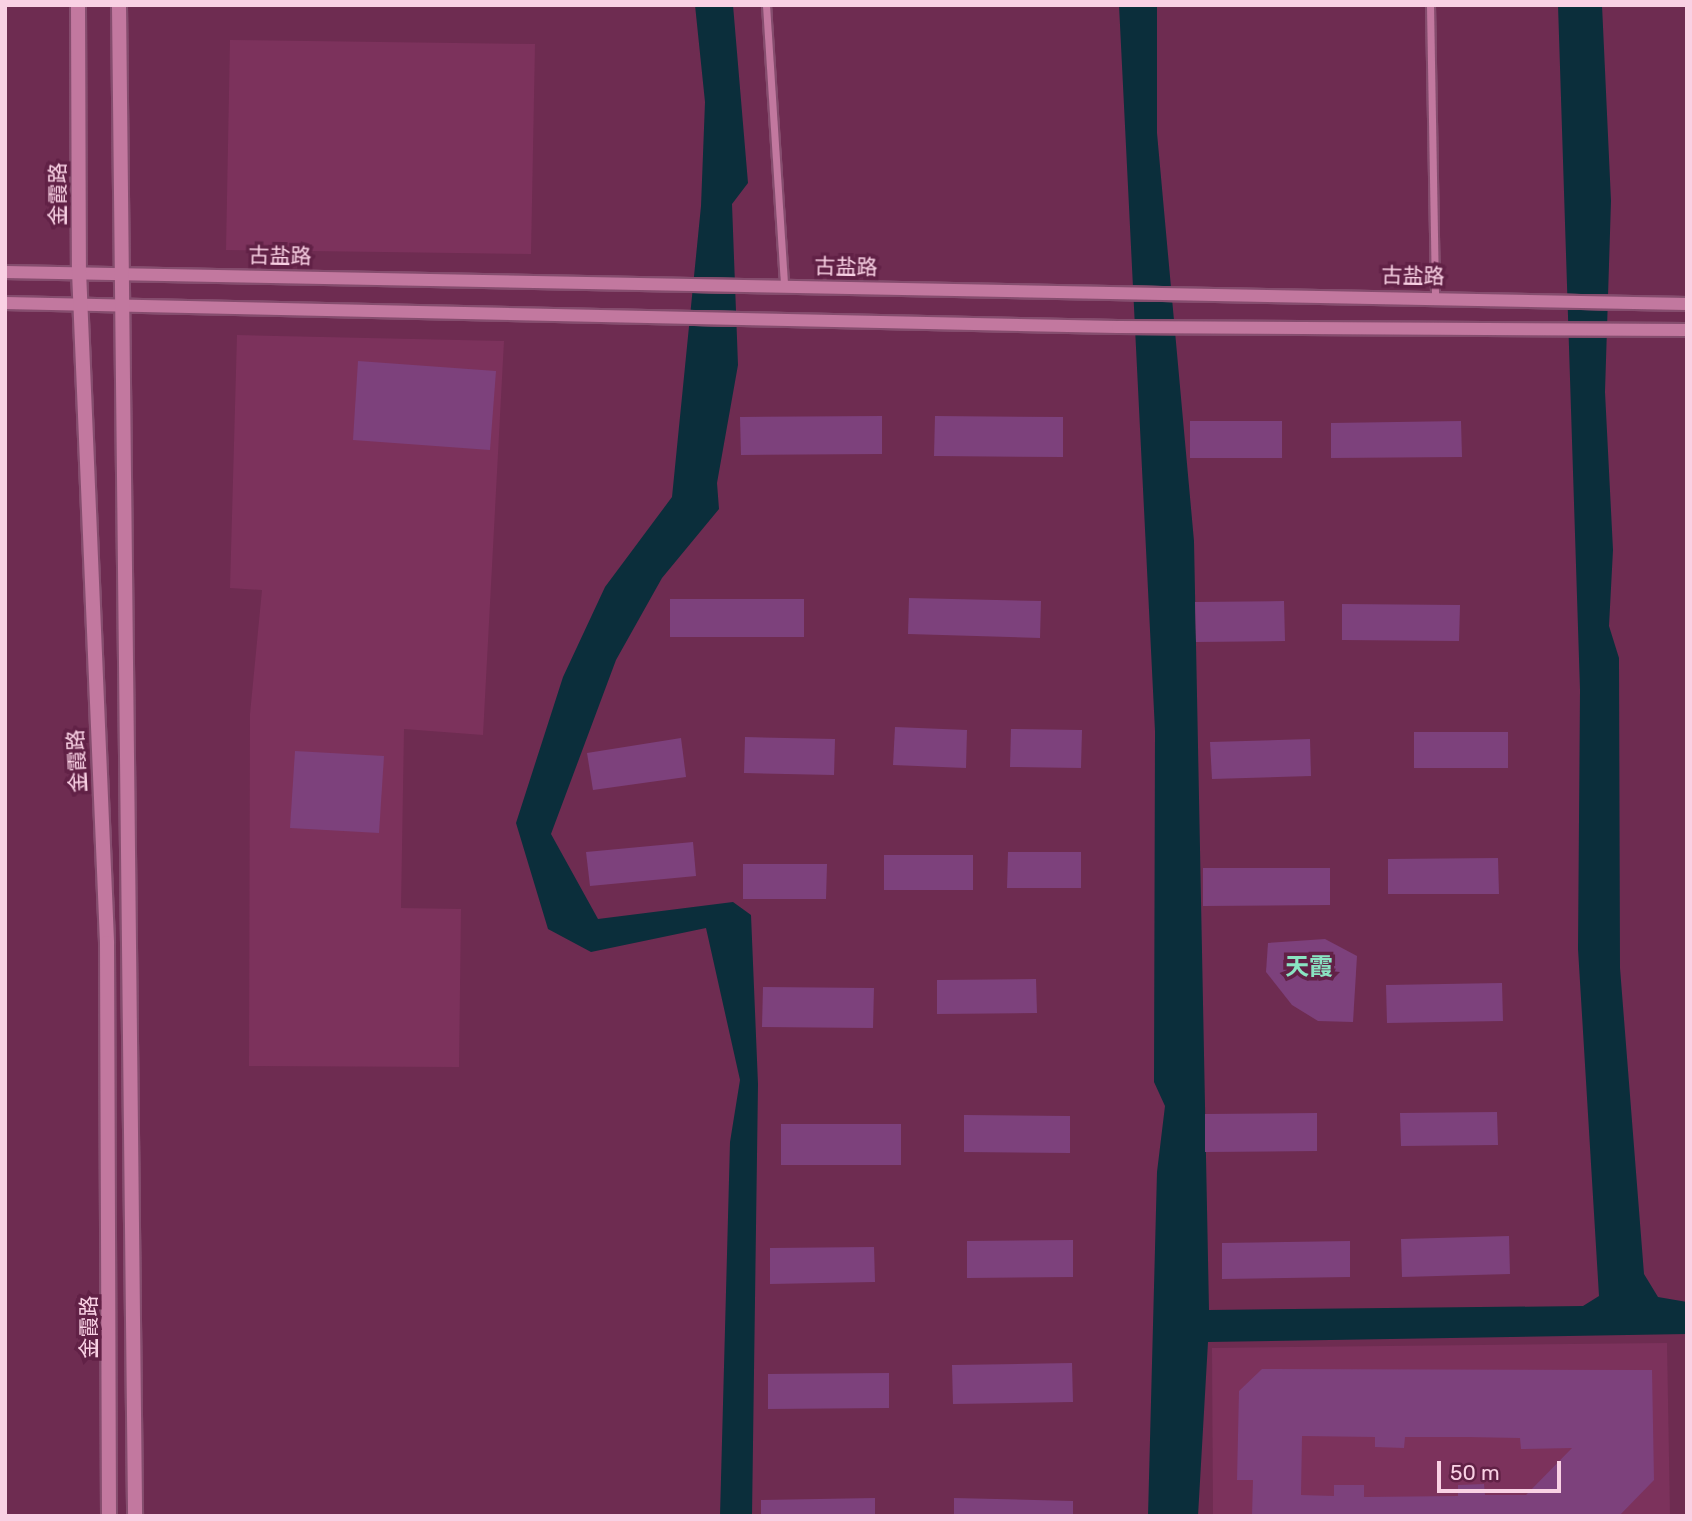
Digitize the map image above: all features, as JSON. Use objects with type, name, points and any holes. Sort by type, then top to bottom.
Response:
[{"type":"main road","name":"金霞路","points":[[78,5],[80,304],[107,943],[109,1516]]},
{"type":"main road","points":[[119,5],[119,272],[135,1516]]},
{"type":"street","points":[[766,5],[784,285]]},
{"type":"street","points":[[1430,5],[1436,296]]},
{"type":"street","name":"古盐路","points":[[5,272],[79,271],[1436,296],[1560,299],[1686,308]]},
{"type":"street","points":[[5,303],[1118,327],[1687,330]]},
{"type":"shaded area","points":[[230,40],[535,44],[531,254],[226,250]]},
{"type":"shaded area","points":[[237,335],[504,341],[483,735],[404,729],[401,908],[461,909],[459,1067],[249,1066],[250,714],[262,590],[230,588]]},
{"type":"shaded area","points":[[1667,1343],[1670,1516],[1213,1516],[1212,1348]]},
{"type":"water","points":[[695,5],[733,5],[748,183],[732,204],[738,365],[717,483],[719,509],[662,578],[616,660],[551,834],[598,919],[733,902],[751,915],[758,1084],[752,1516],[720,1516],[730,1142],[740,1080],[706,928],[591,952],[548,929],[516,823],[563,677],[605,587],[672,497],[701,206],[705,102]]},
{"type":"water","points":[[1119,5],[1157,5],[1157,133],[1194,541],[1209,1310],[1583,1306],[1599,1296],[1578,949],[1580,690],[1558,5],[1602,5],[1611,201],[1605,392],[1613,550],[1609,626],[1619,658],[1620,968],[1644,1274],[1658,1297],[1687,1302],[1687,1334],[1208,1342],[1198,1516],[1148,1516],[1157,1172],[1165,1106],[1154,1082],[1155,731]]},
{"type":"building","points":[[358,361],[496,371],[490,450],[353,440]]},
{"type":"building","points":[[882,416],[882,454],[741,455],[740,417]]},
{"type":"building","points":[[935,416],[1063,417],[1063,457],[934,456]]},
{"type":"building","points":[[1190,421],[1282,421],[1282,458],[1190,458]]},
{"type":"building","points":[[1461,421],[1462,457],[1331,458],[1331,423]]},
{"type":"building","points":[[909,598],[1041,601],[1040,638],[908,634]]},
{"type":"building","points":[[670,599],[804,599],[804,637],[670,637]]},
{"type":"building","points":[[1284,601],[1285,641],[1196,642],[1195,602]]},
{"type":"building","points":[[1342,604],[1460,605],[1459,641],[1342,640]]},
{"type":"building","points":[[895,727],[967,730],[966,768],[893,765]]},
{"type":"building","points":[[1011,729],[1082,730],[1081,768],[1010,767]]},
{"type":"building","points":[[1414,732],[1508,732],[1508,768],[1414,768]]},
{"type":"building","points":[[745,737],[835,739],[834,775],[744,773]]},
{"type":"building","points":[[681,738],[686,777],[593,790],[587,753]]},
{"type":"building","points":[[1310,739],[1311,776],[1212,779],[1210,742]]},
{"type":"building","points":[[295,751],[384,756],[379,833],[290,828]]},
{"type":"building","points":[[693,842],[696,876],[590,886],[586,852]]},
{"type":"building","points":[[1008,852],[1081,852],[1081,888],[1007,888]]},
{"type":"building","points":[[884,855],[973,855],[973,890],[884,890]]},
{"type":"building","points":[[1498,858],[1499,894],[1388,894],[1388,859]]},
{"type":"building","points":[[743,864],[827,864],[826,899],[743,899]]},
{"type":"building","points":[[1203,868],[1330,868],[1330,905],[1203,906]]},
{"type":"building","points":[[1325,939],[1357,956],[1353,1022],[1318,1021],[1292,1005],[1266,972],[1268,943]]},
{"type":"building","points":[[1036,979],[1037,1013],[937,1014],[937,980]]},
{"type":"building","points":[[1502,983],[1503,1021],[1387,1023],[1386,985]]},
{"type":"building","points":[[763,987],[874,988],[873,1028],[762,1027]]},
{"type":"building","points":[[1497,1112],[1498,1145],[1401,1146],[1400,1113]]},
{"type":"building","points":[[1317,1113],[1317,1151],[1205,1152],[1205,1114]]},
{"type":"building","points":[[964,1115],[1070,1116],[1070,1153],[964,1152]]},
{"type":"building","points":[[781,1124],[901,1124],[901,1165],[781,1165]]},
{"type":"building","points":[[1509,1236],[1510,1274],[1402,1277],[1401,1239]]},
{"type":"building","points":[[1073,1240],[1073,1277],[967,1278],[967,1241]]},
{"type":"building","points":[[1350,1241],[1350,1277],[1222,1279],[1222,1243]]},
{"type":"building","points":[[874,1247],[875,1282],[770,1284],[770,1248]]},
{"type":"building","points":[[1072,1363],[1073,1402],[953,1404],[952,1365]]},
{"type":"building","points":[[1262,1369],[1652,1370],[1654,1480],[1619,1516],[1252,1516],[1253,1480],[1237,1480],[1239,1391]],"holes":[[[1302,1436],[1375,1437],[1375,1447],[1404,1448],[1405,1437],[1467,1437],[1520,1438],[1521,1449],[1572,1448],[1526,1495],[1485,1495],[1484,1484],[1458,1485],[1458,1496],[1364,1497],[1364,1485],[1334,1485],[1334,1496],[1301,1495]]]},
{"type":"building","points":[[889,1373],[889,1408],[768,1409],[768,1374]]},
{"type":"building","points":[[875,1498],[875,1516],[761,1516],[761,1500]]},
{"type":"building","points":[[954,1498],[1073,1501],[1073,1516],[954,1516]]},
{"type":"district","name":"天霞","points":[[1309,968]]}]
